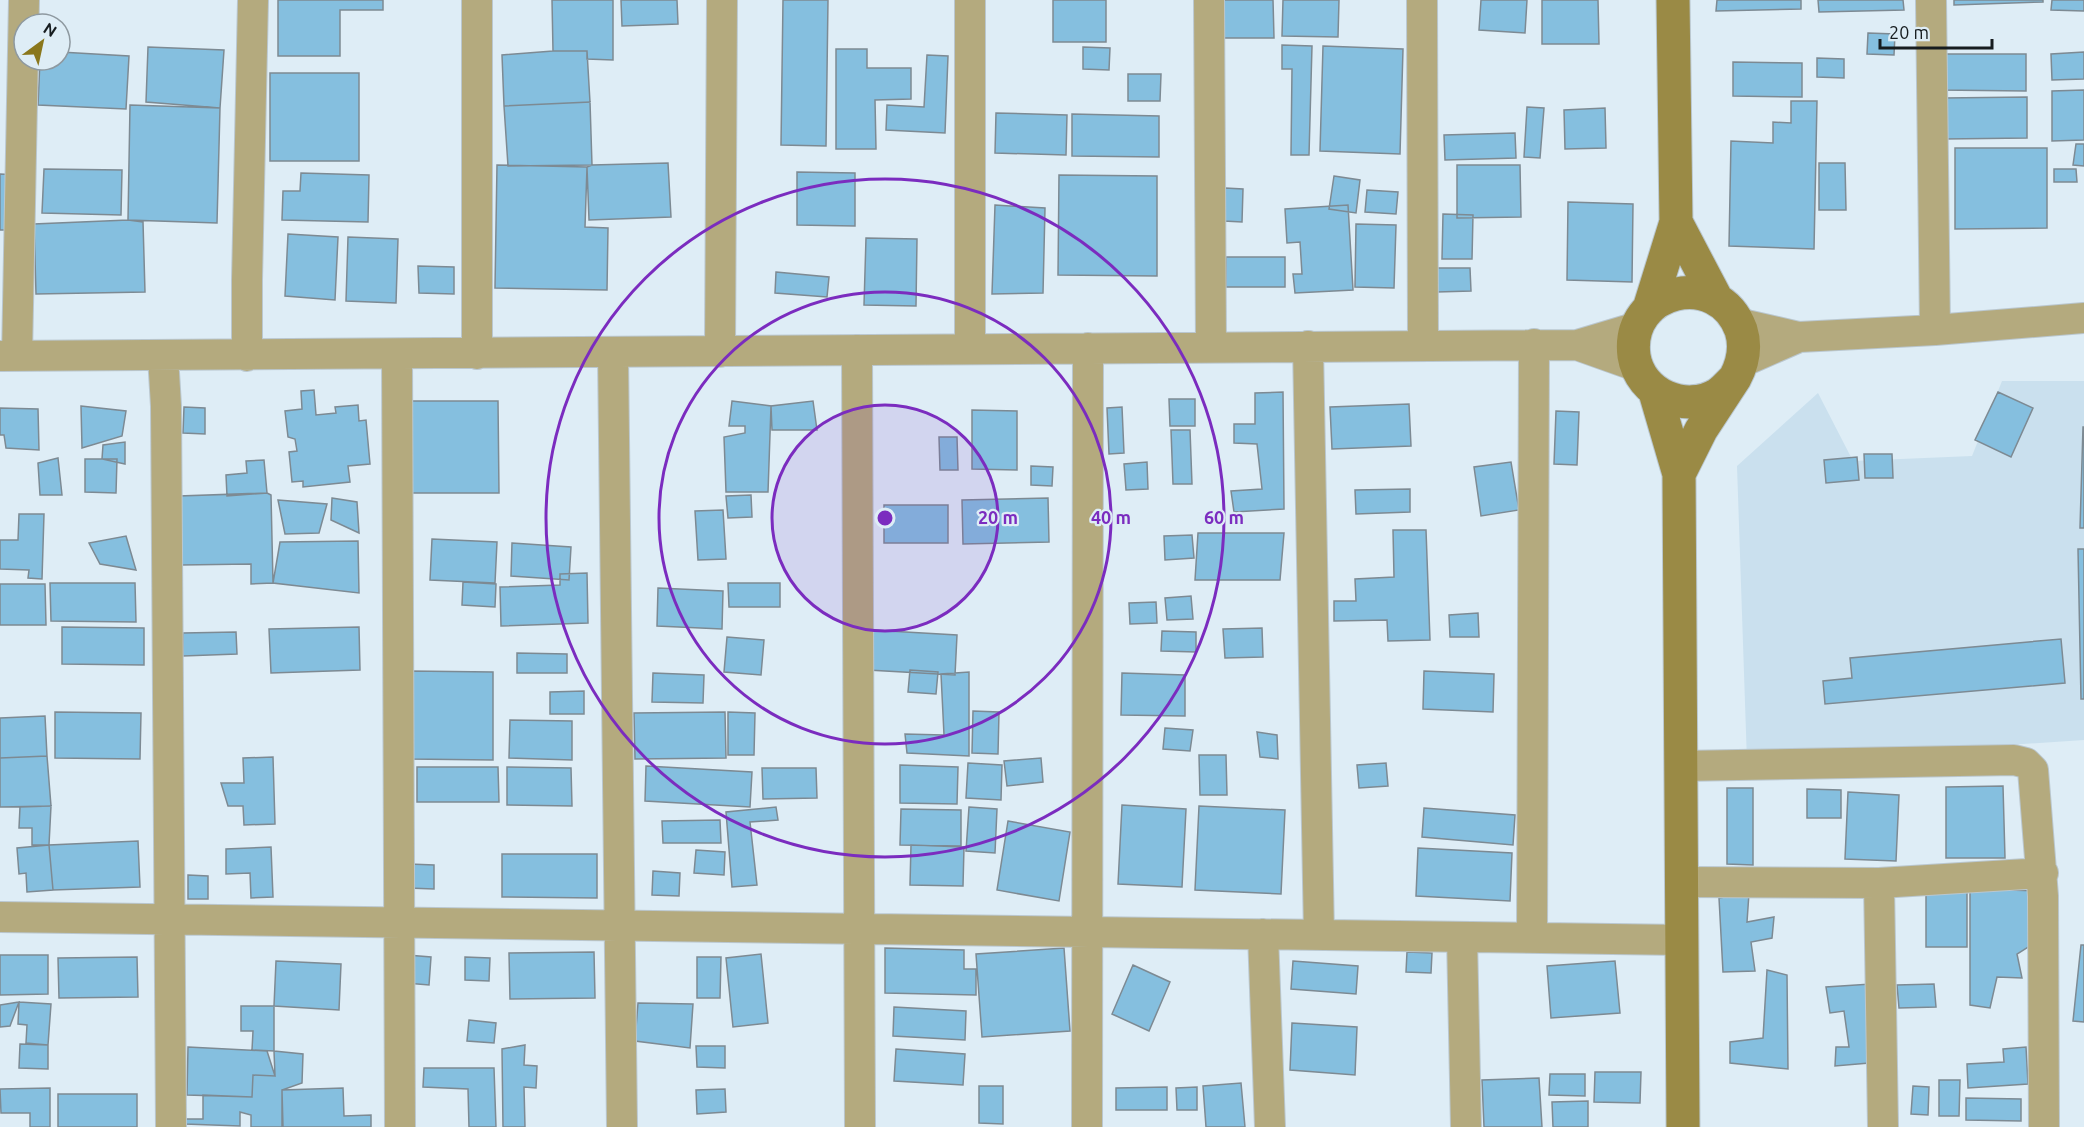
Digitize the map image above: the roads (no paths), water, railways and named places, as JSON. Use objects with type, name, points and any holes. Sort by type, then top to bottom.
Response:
[{"type":"street","points":[[24,0],[8,356],[247,356],[1534,344],[1577,345],[1636,366]]},
{"type":"street","points":[[247,356],[253,0]]},
{"type":"street","points":[[477,0],[477,354]]},
{"type":"street","points":[[720,352],[722,0]]},
{"type":"street","points":[[970,0],[970,349]]},
{"type":"street","points":[[1209,0],[1210,347]]},
{"type":"street","points":[[1422,0],[1423,345]]},
{"type":"street","points":[[1673,0],[1676,222],[1633,346],[1636,366],[1641,376],[1655,392],[1679,474],[1683,1127]]},
{"type":"street","points":[[1931,0],[1935,330]]},
{"type":"street","points":[[1676,222],[1743,335],[1744,348],[1738,370],[1701,430],[1679,474]]},
{"type":"street","points":[[1577,345],[1643,318],[1660,299],[1689,291],[1704,294],[1727,311],[1799,338],[2084,318]]},
{"type":"street","points":[[1655,392],[1676,401],[1698,402],[1719,394],[1738,370],[1799,338]]},
{"type":"street","points":[[1532,937],[1534,344]]},
{"type":"street","points":[[1308,346],[1319,935]]},
{"type":"street","points":[[1087,1127],[1088,348]]},
{"type":"street","points":[[857,350],[860,1127]]},
{"type":"street","points":[[613,352],[622,1127]]},
{"type":"street","points":[[397,354],[400,1127]]},
{"type":"street","points":[[163,356],[166,406],[171,1127]]},
{"type":"street","points":[[1681,766],[2014,760],[2026,763],[2033,770],[2043,873],[2044,1127]]},
{"type":"street","points":[[1681,882],[1879,884],[2043,873]]},
{"type":"street","points":[[1879,884],[1882,1127]]},
{"type":"street","points":[[0,917],[1682,940]]},
{"type":"street","points":[[1263,934],[1270,1127]]},
{"type":"street","points":[[1462,938],[1466,1127]]}]
